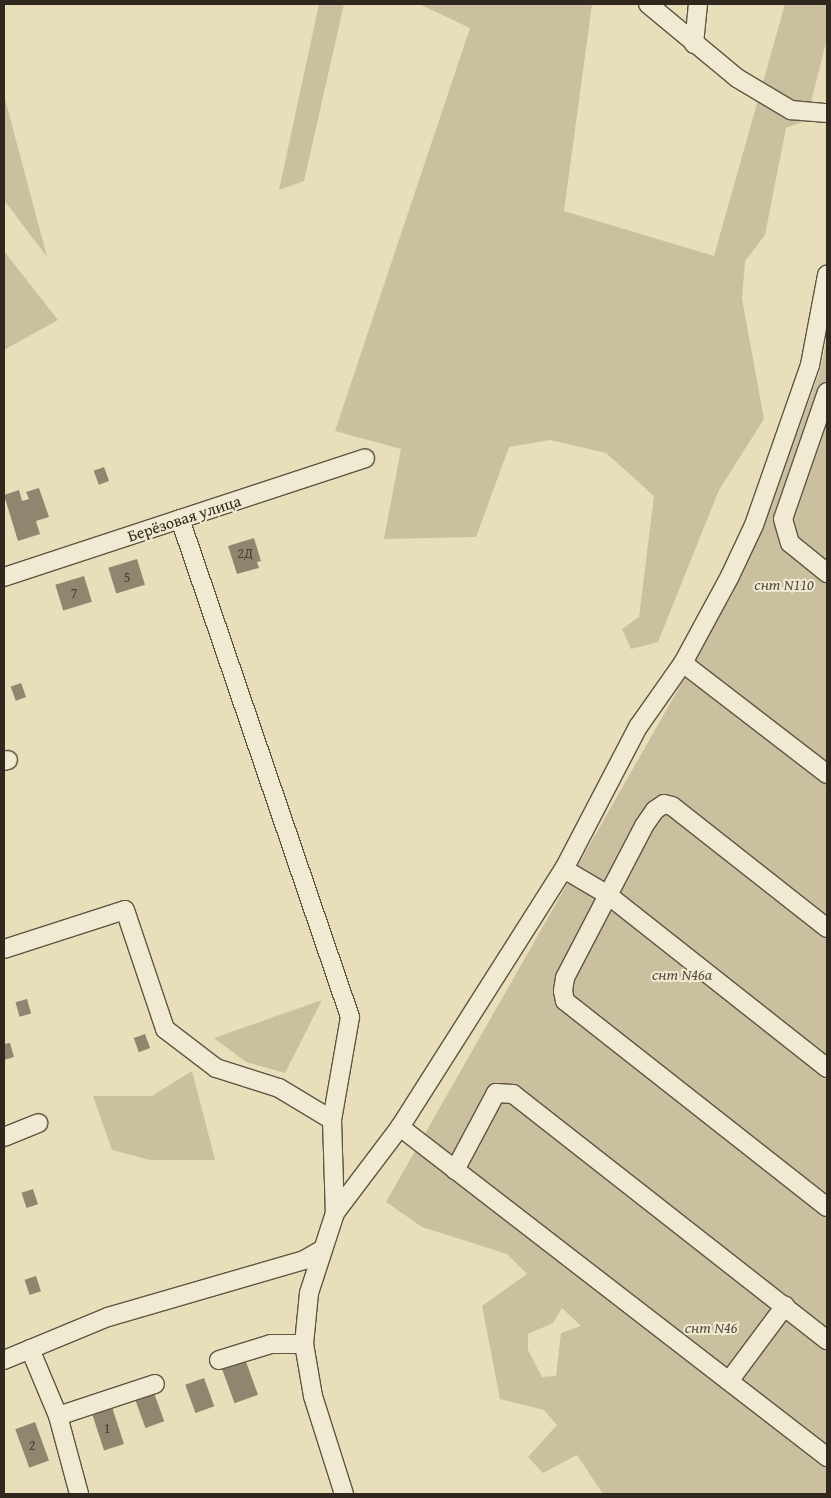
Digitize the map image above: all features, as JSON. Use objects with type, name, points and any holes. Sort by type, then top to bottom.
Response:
[{"type":"street","points":[[648,4],[737,78],[791,110],[827,113]]},
{"type":"street","points":[[694,44],[698,4]]},
{"type":"street","points":[[344,1494],[313,1396],[304,1344],[309,1293],[335,1213],[400,1128],[564,869],[638,727],[683,662],[754,525],[810,365],[827,275]]},
{"type":"street","points":[[827,392],[783,519],[790,543],[827,573]]},
{"type":"street","name":"Берёзовая улица","points":[[4,578],[365,458]]},
{"type":"street","points":[[180,519],[350,1017],[332,1120],[335,1213]]},
{"type":"street","points":[[683,662],[827,774]]},
{"type":"street","points":[[827,928],[672,806],[664,804],[655,810],[644,826],[565,978],[565,1001],[827,1207]]},
{"type":"street","points":[[564,869],[608,895],[827,1068]]},
{"type":"street","points":[[4,949],[124,910],[164,1029],[216,1068],[279,1088],[332,1120]]},
{"type":"street","points":[[455,1170],[496,1093],[514,1094],[827,1340]]},
{"type":"street","points":[[4,1137],[38,1123]]},
{"type":"street","points":[[400,1128],[827,1457]]},
{"type":"street","points":[[4,1360],[108,1316],[304,1260],[323,1249]]},
{"type":"street","points":[[729,1381],[785,1306]]},
{"type":"street","points":[[219,1360],[271,1344],[304,1344]]},
{"type":"street","points":[[30,1349],[58,1416],[74,1493]]},
{"type":"street","points":[[58,1416],[155,1384]]},
{"type":"green space","points":[[319,4],[344,4],[304,181],[279,190]]},
{"type":"green space","points":[[419,4],[592,4],[564,211],[714,256],[785,4],[827,4],[827,39],[806,121],[786,128],[765,235],[745,261],[742,299],[764,419],[719,490],[658,642],[631,649],[622,629],[639,617],[654,496],[606,453],[550,440],[509,447],[476,537],[384,539],[401,449],[335,431],[470,28]]},
{"type":"green space","points":[[4,95],[47,257],[4,200]]},
{"type":"green space","points":[[4,251],[58,320],[4,350]]},
{"type":"green space","points":[[827,338],[827,1494],[603,1494],[577,1455],[543,1473],[528,1457],[557,1425],[544,1410],[500,1399],[482,1306],[527,1274],[507,1254],[422,1227],[386,1202],[688,672],[694,655],[731,597],[764,522],[820,371]],"holes":[[[562,1308],[581,1326],[561,1333],[556,1376],[542,1377],[528,1350],[528,1334],[553,1323]]]},
{"type":"green space","points":[[322,1000],[285,1073],[246,1062],[214,1038]]},
{"type":"green space","points":[[192,1071],[215,1160],[150,1160],[112,1150],[93,1096],[152,1096]]},
{"type":"building","points":[[104,467],[109,481],[99,485],[94,471]]},
{"type":"building","points":[[39,488],[49,517],[36,521],[40,534],[18,541],[4,495],[19,490],[22,501],[29,499],[26,492]]},
{"type":"building","points":[[254,538],[261,561],[257,562],[259,568],[237,574],[228,546]]},
{"type":"building","points":[[137,559],[145,585],[116,594],[108,568]]},
{"type":"building","points":[[84,576],[92,602],[63,611],[55,585]]},
{"type":"building","points":[[21,683],[26,697],[16,701],[11,687]]},
{"type":"building","points":[[27,999],[31,1013],[20,1017],[15,1002]]},
{"type":"building","points":[[145,1034],[150,1048],[139,1052],[134,1038]]},
{"type":"building","points":[[10,1043],[14,1057],[4,1060],[4,1044]]},
{"type":"building","points":[[33,1189],[38,1204],[27,1208],[22,1193]]},
{"type":"building","points":[[36,1276],[41,1291],[30,1295],[25,1280]]},
{"type":"building","points":[[245,1359],[258,1395],[235,1403],[222,1368]]},
{"type":"building","points":[[204,1378],[214,1406],[195,1413],[185,1385]]},
{"type":"building","points":[[154,1393],[164,1421],[145,1428],[135,1400]]},
{"type":"building","points":[[111,1404],[124,1444],[104,1450],[91,1410]]},
{"type":"building","points":[[35,1422],[49,1461],[29,1468],[15,1429]]},
{"type":"park label","name":"снт N110","points":[[784,584]]},
{"type":"park label","name":"снт N46а","points":[[682,974]]},
{"type":"park label","name":"снт N46","points":[[711,1327]]}]
